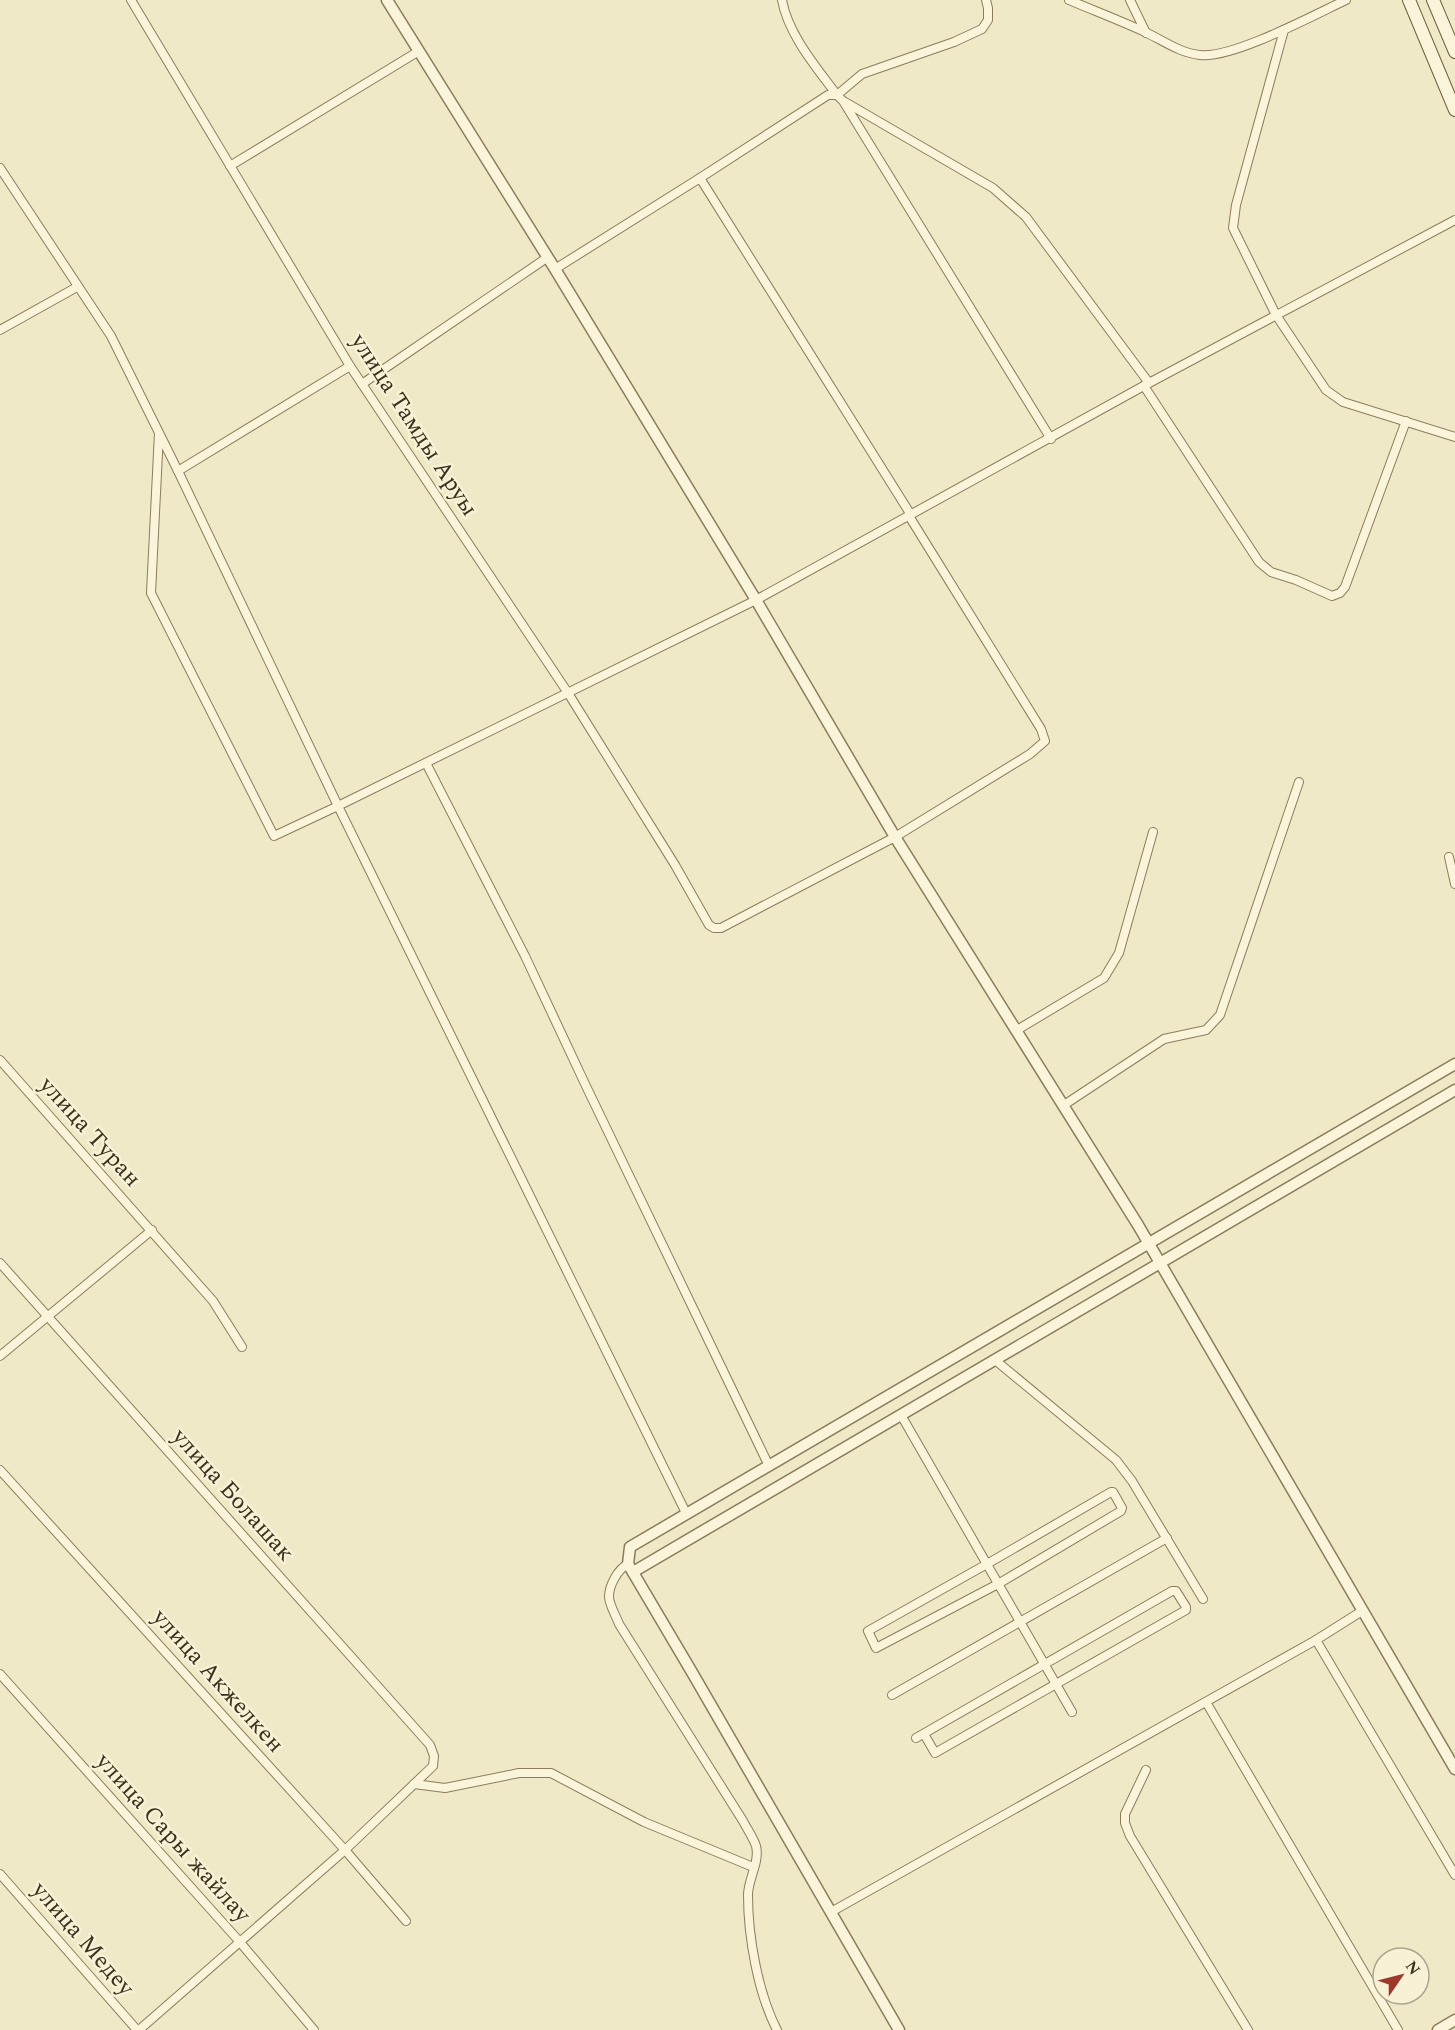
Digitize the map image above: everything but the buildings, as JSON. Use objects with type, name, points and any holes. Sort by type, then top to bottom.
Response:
[{"type":"main road","points":[[1409,0],[1455,110]]},
{"type":"main road","points":[[1433,0],[1455,52]]},
{"type":"street","name":"улица Тамды Аруы","points":[[131,0],[350,366],[568,693],[675,865],[709,925],[714,928],[721,928],[895,837],[1030,754],[1045,741],[1041,729],[910,515]]},
{"type":"street","points":[[387,0],[548,257],[756,600],[895,837],[1150,1244],[1455,1769]]},
{"type":"street","points":[[782,0],[788,22],[795,35],[840,98],[1050,439]]},
{"type":"street","points":[[840,98],[862,74],[954,42],[982,29],[988,20],[986,0]]},
{"type":"street","points":[[1069,0],[1146,33],[1175,49],[1201,56],[1222,54],[1284,30],[1346,0]]},
{"type":"street","points":[[1130,0],[1146,33]]},
{"type":"street","points":[[1284,30],[1236,206],[1233,228],[1276,315],[1326,390],[1343,402],[1455,436]]},
{"type":"street","points":[[230,166],[419,51]]},
{"type":"street","points":[[555,269],[828,95],[840,98],[993,188],[1026,217],[1147,385],[1258,562],[1271,572],[1332,596],[1340,593],[1345,587],[1406,421]]},
{"type":"street","points":[[0,168],[111,336],[338,806],[686,1513]]},
{"type":"street","points":[[700,178],[910,515]]},
{"type":"street","points":[[159,434],[150,593],[274,836],[756,600],[1147,385],[1455,220]]},
{"type":"street","points":[[362,384],[548,257]]},
{"type":"street","points":[[0,330],[77,287]]},
{"type":"street","points":[[178,471],[350,366]]},
{"type":"street","points":[[426,763],[525,956],[770,1466]]},
{"type":"street","points":[[1064,1105],[1164,1039],[1206,1030],[1215,1023],[1220,1015],[1299,782]]},
{"type":"street","points":[[1017,1030],[1104,978],[1113,965],[1119,953],[1153,832]]},
{"type":"street","points":[[1449,857],[1455,884]]},
{"type":"street","name":"улица Туран","points":[[0,1060],[213,1300],[242,1347]]},
{"type":"street","points":[[899,2030],[630,1568],[630,1547],[1455,1064]]},
{"type":"street","points":[[777,2030],[759,1978],[751,1933],[748,1894],[757,1857],[756,1845],[619,1624],[609,1598],[614,1580],[621,1568],[630,1568],[901,1415],[1455,1090]]},
{"type":"street","points":[[1132,1254],[1140,1235],[1138,1225]]},
{"type":"street","points":[[1138,1225],[1150,1233],[1168,1233]]},
{"type":"street","points":[[0,1356],[152,1230]]},
{"type":"street","name":"улица Болашак","points":[[0,1263],[430,1745],[434,1756],[433,1766],[414,1784]]},
{"type":"street","points":[[995,1360],[1116,1460],[1167,1538],[1203,1599]]},
{"type":"street","points":[[901,1415],[1072,1712]]},
{"type":"street","name":"улица Акжелкен","points":[[0,1470],[345,1850],[406,1921]]},
{"type":"street","points":[[1113,1492],[1121,1510],[998,1584],[878,1648],[872,1641],[868,1631],[1113,1492]]},
{"type":"street","points":[[892,1695],[1167,1538]]},
{"type":"street","points":[[1172,1591],[1176,1591],[1186,1610],[1056,1683],[935,1754],[920,1736],[1172,1591]]},
{"type":"street","points":[[831,1912],[1316,1640],[1362,1611]]},
{"type":"street","points":[[1316,1640],[1455,1875]]},
{"type":"street","name":"улица Сары жайлау","points":[[0,1674],[239,1941],[314,2030]]},
{"type":"street","points":[[1206,1702],[1398,2030]]},
{"type":"street","points":[[1146,1770],[1125,1814],[1125,1823],[1130,1836],[1248,2030]]},
{"type":"street","points":[[138,2030],[345,1850],[414,1784],[445,1788],[519,1773],[551,1773],[644,1822],[753,1867]]},
{"type":"street","name":"улица Медеу","points":[[0,1874],[138,2030]]},
{"type":"street","points":[[1438,2030],[1455,2020]]}]
